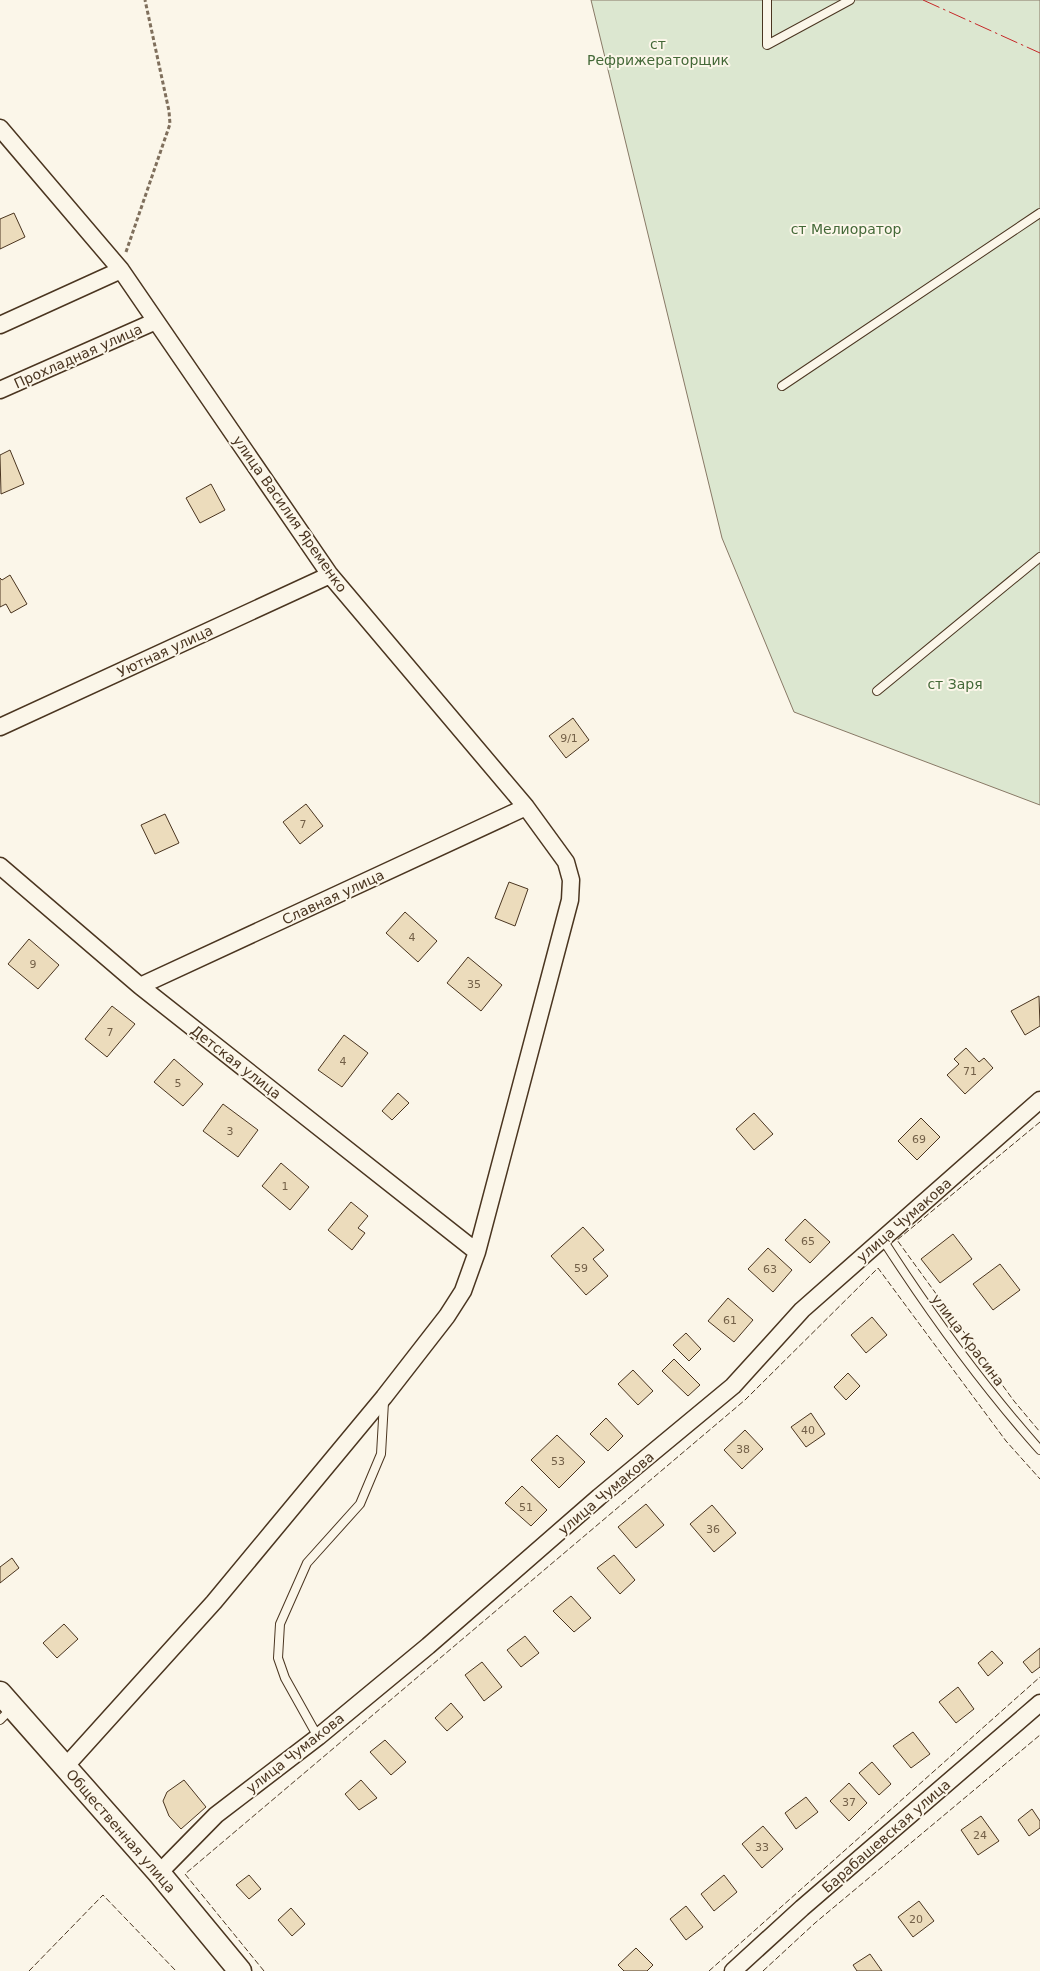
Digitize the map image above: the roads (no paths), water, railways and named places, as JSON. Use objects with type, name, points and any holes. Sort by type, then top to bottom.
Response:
[{"type":"main road","name":"Общественная улица","points":[[4,1707],[65,1767],[159,1873],[240,1971]]},
{"type":"street","name":"улица Василия Яременко","points":[[0,128],[120,270],[330,575],[526,807],[566,862],[572,880],[570,900],[477,1252],[463,1291],[447,1316],[384,1397],[214,1602],[65,1767]]},
{"type":"street","points":[[0,325],[120,270]]},
{"type":"street","name":"Прохладная улица","points":[[0,390],[156,321]]},
{"type":"street","name":"Уютная улица","points":[[0,727],[330,575]]},
{"type":"street","name":"Славная улица","points":[[140,986],[526,807]]},
{"type":"street","name":"Детская улица","points":[[0,866],[140,986],[477,1252]]},
{"type":"street","name":"улица Чумакова","points":[[159,1873],[216,1815],[318,1737],[428,1646],[599,1498],[733,1386],[802,1310],[846,1269],[883,1240],[1040,1100]]},
{"type":"street","name":"Барабашевская улица","points":[[733,1971],[802,1908],[1040,1703]]},
{"type":"lane","points":[[767,0],[767,45],[850,0]]},
{"type":"lane","points":[[782,386],[1040,213]]},
{"type":"lane","points":[[876,690],[1040,557]]},
{"type":"lane","name":"улица Красина","points":[[883,1240],[928,1310],[1020,1428],[1040,1450]]},
{"type":"lane","points":[[318,1737],[285,1678],[278,1658],[280,1624],[307,1563],[360,1504],[372,1478],[381,1454],[384,1397]]},
{"type":"park label","name":"ст Рефрижераторщик","points":[[658,52]]},
{"type":"park label","name":"ст Мелиоратор","points":[[846,229]]},
{"type":"park label","name":"ст Заря","points":[[955,684]]}]
